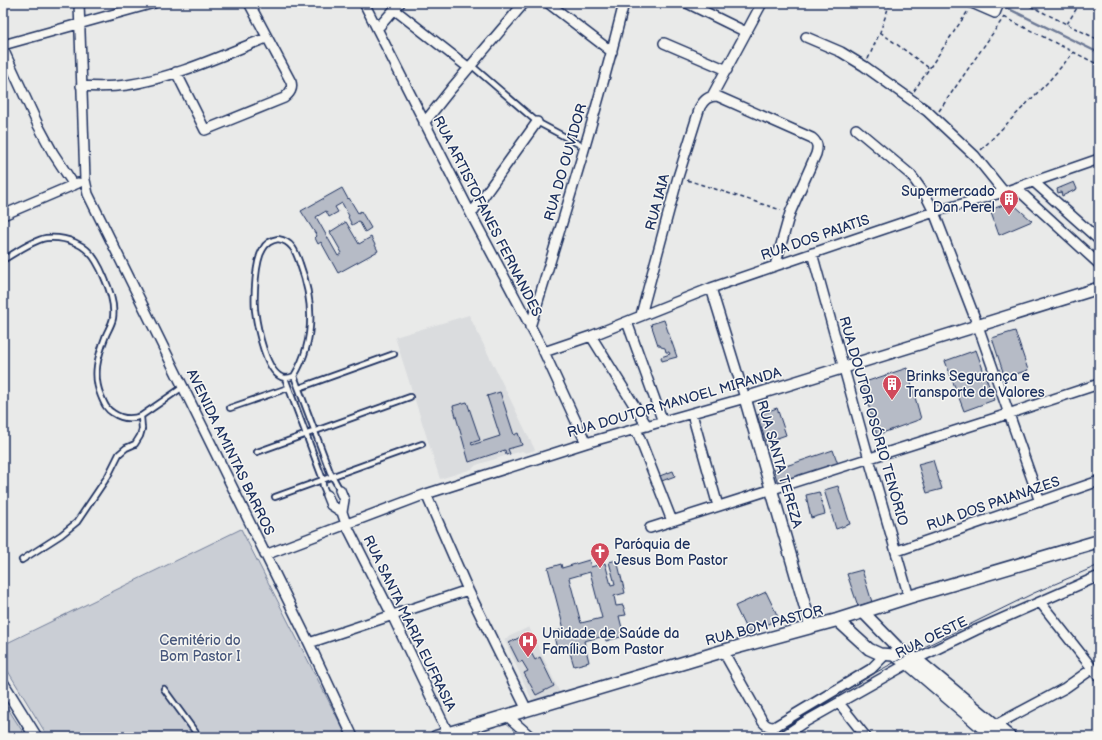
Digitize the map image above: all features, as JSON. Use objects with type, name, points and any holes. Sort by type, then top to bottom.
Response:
[{"type":"main road","name":"RUA BOM PASTOR","points":[[436,737],[723,651],[837,620],[909,597],[1099,541]]},
{"type":"street","name":"AVENIDA AMINTAS BARROS","points":[[79,3],[85,180],[88,194],[309,643],[353,737]]},
{"type":"street","points":[[3,45],[154,3]]},
{"type":"street","points":[[176,72],[205,130],[284,98],[291,91],[291,82],[266,38],[249,3]]},
{"type":"street","name":"RUA ARTISTOFANES FERNANDES","points":[[364,3],[424,123],[544,352],[586,443]]},
{"type":"street","points":[[424,123],[524,3]]},
{"type":"street","points":[[548,3],[612,52]]},
{"type":"street","name":"RUA DO OUVIDOR","points":[[530,327],[612,52],[624,3]]},
{"type":"street","points":[[687,3],[746,32]]},
{"type":"street","name":"RUA IAIA","points":[[641,315],[678,177],[700,107],[709,97],[727,70],[762,3]]},
{"type":"street","points":[[972,3],[995,13],[999,3]]},
{"type":"street","points":[[377,29],[397,6],[470,67]]},
{"type":"street","points":[[806,37],[841,52],[909,97],[935,118],[975,156],[1004,192]]},
{"type":"street","points":[[81,86],[105,87],[152,80],[266,38]]},
{"type":"street","points":[[664,43],[727,70]]},
{"type":"street","points":[[3,49],[47,142],[74,185]]},
{"type":"street","points":[[709,97],[716,96],[812,138],[817,144],[818,148],[816,154],[790,214],[775,266]]},
{"type":"street","points":[[471,214],[537,122]]},
{"type":"street","points":[[856,129],[910,175],[926,196],[934,212],[978,326],[1040,502]]},
{"type":"street","name":"RUA DOS PAIATIS","points":[[544,352],[591,336],[711,288],[934,212],[1004,192],[1099,159]]},
{"type":"street","points":[[3,215],[85,180]]},
{"type":"street","points":[[1034,182],[1099,240]]},
{"type":"street","points":[[1016,188],[1099,264]]},
{"type":"street","name":"RUA DOUTOR OSÓRIO TENÓRIO","points":[[812,253],[909,597]]},
{"type":"street","name":"RUA SANTA TEREZA","points":[[711,288],[772,489],[811,627]]},
{"type":"street","name":"RUA DOUTOR MANOEL MIRANDA","points":[[265,555],[426,494],[586,443],[692,414],[1098,289]]},
{"type":"street","points":[[627,322],[663,422]]},
{"type":"street","points":[[591,336],[647,426]]},
{"type":"street","points":[[650,528],[1099,384]]},
{"type":"street","points":[[692,414],[718,506]]},
{"type":"street","points":[[636,429],[672,521]]},
{"type":"street","name":"RUA DOS PAIANAZES","points":[[897,551],[1099,481]]},
{"type":"street","points":[[327,495],[331,505],[342,512],[344,500],[340,490]]},
{"type":"street","points":[[426,494],[468,590],[527,710]]},
{"type":"street","name":"RUA SANTA MARIA EUFRASIA","points":[[342,512],[346,524],[392,615],[448,733]]},
{"type":"street","name":"RUA OESTE","points":[[782,737],[803,723],[911,661],[1099,576]]},
{"type":"street","points":[[309,643],[468,590]]},
{"type":"street","points":[[1040,602],[1099,676]]},
{"type":"street","points":[[863,612],[911,661],[989,734],[995,724],[1065,688],[1092,668]]},
{"type":"street","points":[[837,620],[869,649],[885,655],[911,661],[995,724],[1008,736]]},
{"type":"street","points":[[723,651],[763,722],[769,727],[774,727],[871,669],[885,655]]},
{"type":"street","points":[[3,684],[36,737]]},
{"type":"street","points":[[839,703],[866,737]]},
{"type":"street","points":[[506,715],[531,737]]},
{"type":"lane","points":[[470,67],[537,122],[584,146]]},
{"type":"lane","points":[[3,260],[45,238],[68,240],[79,244],[88,251],[96,261],[108,286],[113,302],[113,319],[97,362],[95,377],[98,389],[110,412],[126,419],[141,416],[183,387]]},
{"type":"lane","points":[[278,239],[286,241],[293,247],[305,278],[310,297],[311,313],[308,343],[305,356],[294,376],[285,378],[276,373],[268,361],[258,330],[255,310],[257,274],[262,249],[272,240],[278,239]]},
{"type":"lane","points":[[299,388],[394,354]]},
{"type":"lane","points":[[294,376],[332,476],[340,490]]},
{"type":"lane","points":[[285,378],[327,495]]},
{"type":"lane","points":[[230,408],[288,388]]},
{"type":"lane","points":[[256,452],[410,397]]},
{"type":"lane","points":[[22,560],[61,536],[76,522],[108,476],[119,454],[126,448],[135,444],[140,436],[142,428],[141,416]]},
{"type":"lane","points":[[275,497],[422,444]]},
{"type":"lane","points":[[164,689],[199,737]]},
{"type":"path","points":[[864,66],[880,32],[890,3]]},
{"type":"path","points":[[909,97],[972,3]]},
{"type":"path","points":[[1024,3],[1099,40]]},
{"type":"path","points":[[1067,24],[1080,3]]},
{"type":"path","points":[[995,13],[1099,65]]},
{"type":"path","points":[[935,118],[1004,17]]},
{"type":"path","points":[[880,32],[929,68]]},
{"type":"path","points":[[975,156],[1048,82],[1074,52]]},
{"type":"path","points":[[678,177],[790,214]]},
{"type":"shaded area","points":[[469,315],[535,450],[526,453],[522,451],[508,455],[476,465],[472,469],[440,479],[395,337]]},
{"type":"shaded area","name":"Unidade de Saúde da Família Bom Pastor","points":[[529,627],[560,693],[533,702],[504,639]]},
{"type":"green space","name":"Cemitério do Bom Pastor I","points":[[241,529],[347,737],[48,737],[3,663],[3,645]]},
{"type":"green space","points":[[3,701],[26,737],[3,737]]},
{"type":"building","points":[[1074,182],[1077,189],[1062,196],[1061,192],[1058,193],[1057,189]]},
{"type":"building","points":[[342,188],[358,213],[361,211],[371,228],[365,232],[359,221],[352,225],[342,203],[335,207],[338,212],[329,217],[326,211],[316,217],[338,256],[342,253],[330,232],[346,222],[359,244],[371,237],[378,251],[338,273],[321,242],[318,244],[315,238],[317,236],[301,211]]},
{"type":"building","name":"Supermercado Dan Perel","points":[[1011,202],[1032,221],[999,235],[990,210]]},
{"type":"building","points":[[664,320],[677,357],[662,361],[661,357],[670,354],[669,352],[666,352],[665,348],[658,345],[651,324]]},
{"type":"building","points":[[1015,331],[1028,370],[1005,378],[992,338]]},
{"type":"building","points":[[976,350],[994,400],[964,411],[945,361]]},
{"type":"building","name":"Brinks Segurança e Transporte de Valores","points":[[907,368],[921,419],[877,435],[862,383]]},
{"type":"building","points":[[500,392],[514,435],[518,433],[522,445],[508,449],[510,454],[506,455],[505,450],[469,462],[453,406],[467,402],[480,440],[471,443],[472,445],[500,436],[487,396]]},
{"type":"building","points":[[777,408],[786,435],[766,442],[757,415]]},
{"type":"building","points":[[833,450],[838,464],[778,484],[774,470]]},
{"type":"building","points":[[933,460],[942,489],[927,493],[918,464]]},
{"type":"building","points":[[673,471],[675,476],[659,482],[657,477]]},
{"type":"building","points":[[838,486],[850,524],[836,529],[824,490]]},
{"type":"building","points":[[819,492],[825,514],[811,518],[806,495]]},
{"type":"building","points":[[589,560],[591,567],[605,563],[611,585],[615,584],[609,562],[617,560],[625,593],[614,596],[616,606],[623,605],[626,615],[619,616],[624,636],[606,641],[605,636],[584,641],[589,662],[574,666],[568,646],[557,649],[553,632],[564,629],[548,568],[561,564],[562,568]],"holes":[[[590,572],[602,618],[581,623],[569,578]]]},
{"type":"building","points":[[862,570],[872,602],[858,606],[847,574]]},
{"type":"building","points":[[766,592],[779,619],[748,633],[735,606]]},
{"type":"building","points":[[524,635],[529,644],[527,645],[535,660],[540,657],[554,686],[536,695],[524,673],[528,671],[522,661],[519,663],[509,643]]},
{"type":"waterway","points":[[1001,5],[1099,53]]},
{"type":"tram line","points":[[771,737],[862,680],[908,655],[1034,593],[1099,565]]},
{"type":"place","name":"Supermercado Dan Perel","points":[[1009,216]]},
{"type":"place","name":"Brinks Segurança e Transporte de Valores","points":[[892,401]]},
{"type":"place","name":"Paróquia de Jesus Bom Pastor","points":[[600,569]]},
{"type":"place","name":"Unidade de Saúde da Família Bom Pastor","points":[[528,658]]}]
